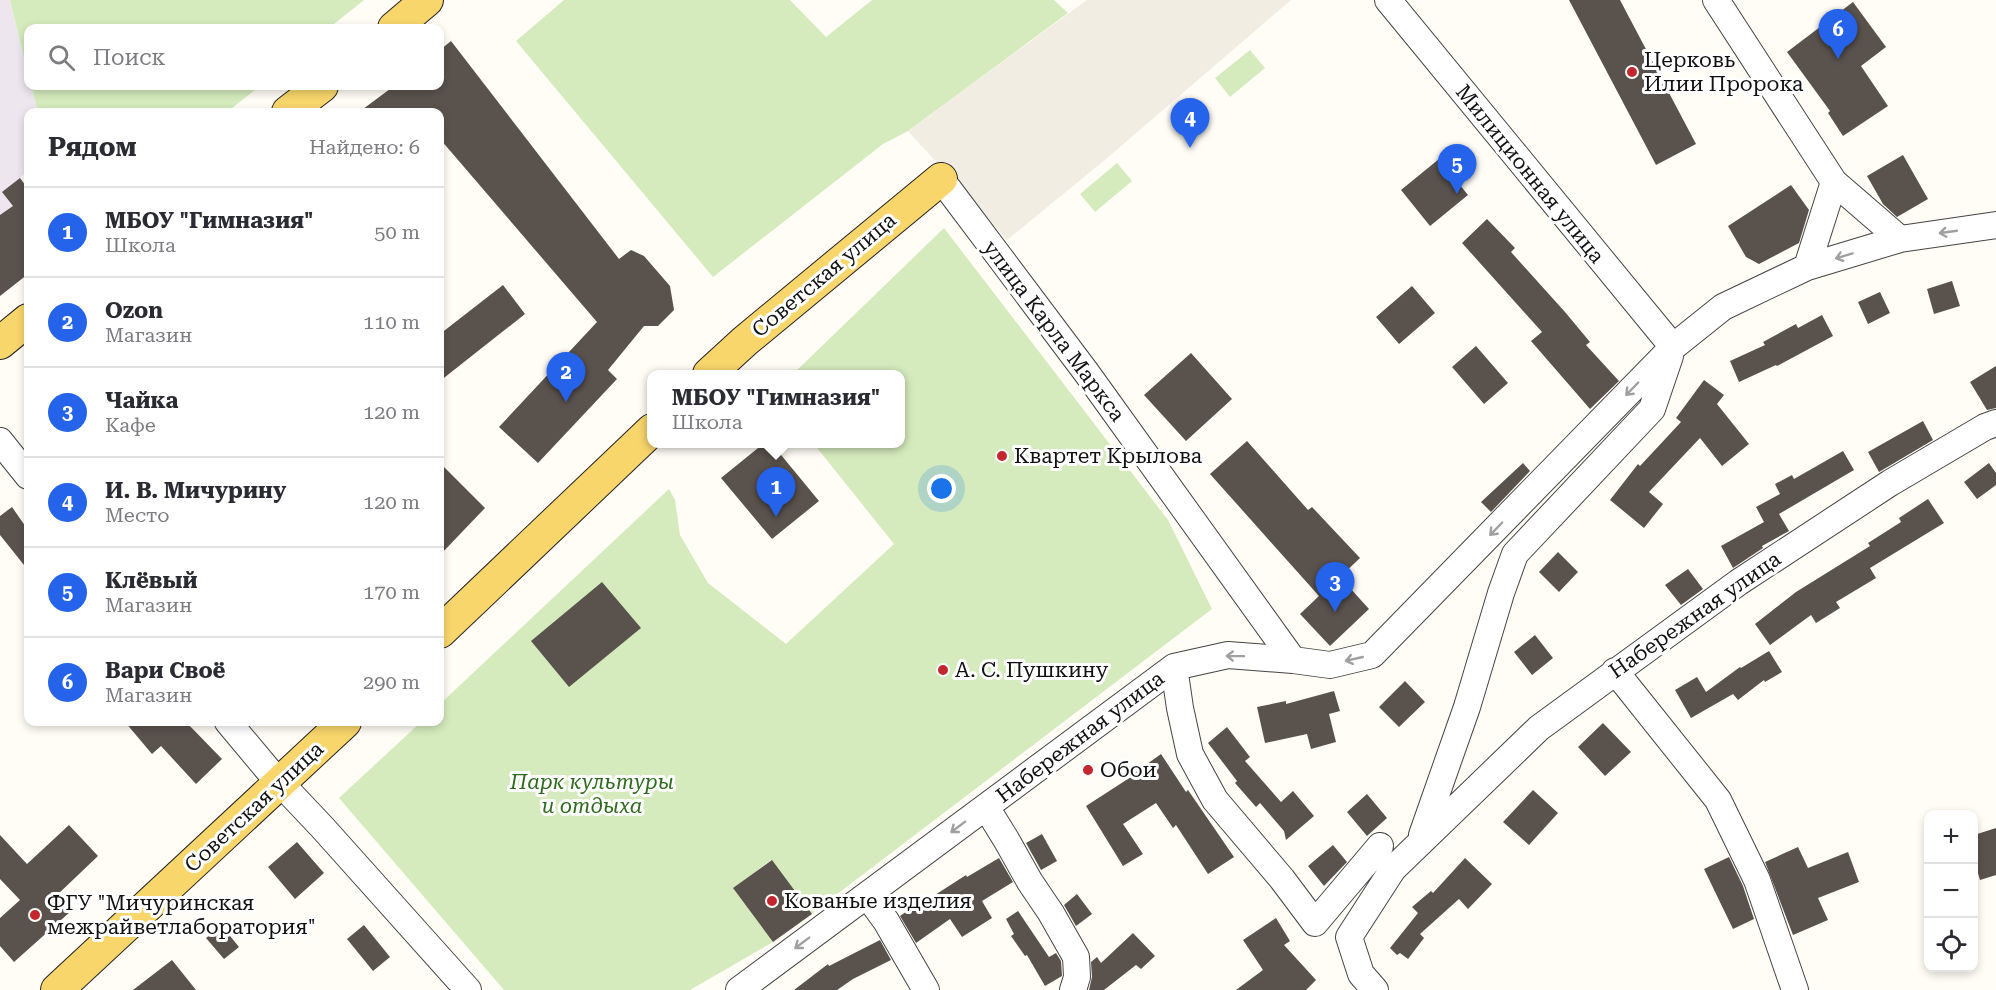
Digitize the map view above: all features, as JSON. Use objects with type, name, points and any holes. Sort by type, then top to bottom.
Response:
[{"type":"main road","points":[[399,24],[427,0]]},
{"type":"main road","points":[[293,108],[317,90]]},
{"type":"main road","name":"Советская улица","points":[[714,370],[744,341],[941,179]]},
{"type":"main road","points":[[0,343],[24,323]]},
{"type":"main road","points":[[444,628],[647,433]]},
{"type":"main road","name":"Советская улица","points":[[57,990],[341,726]]},
{"type":"street","name":"Милиционная улица","points":[[1388,0],[1673,347]]},
{"type":"street","points":[[1716,0],[1834,182],[1900,239]]},
{"type":"street","name":"улица Карла Маркса","points":[[941,179],[1086,372],[1293,660]]},
{"type":"street","points":[[1808,267],[1834,182]]},
{"type":"street","name":"Набережная улица","points":[[739,990],[1174,668],[1228,655],[1330,664],[1372,655],[1673,347],[1723,307],[1808,267],[1900,239],[1996,225]]},
{"type":"street","name":"Набережная улица","points":[[1420,841],[1467,707],[1515,554],[1652,409],[1673,347]]},
{"type":"street","name":"Набережная улица","points":[[1362,985],[1348,937],[1393,869],[1539,728],[1739,582],[1881,489],[1996,423]]},
{"type":"street","points":[[0,441],[24,471]]},
{"type":"street","name":"Набережная улица","points":[[1174,668],[1180,708],[1191,754],[1215,800],[1315,923],[1380,846]]},
{"type":"street","points":[[1615,672],[1718,800],[1757,880],[1795,990]]},
{"type":"street","points":[[231,726],[468,990]]},
{"type":"street","name":"Набережная улица","points":[[986,807],[1030,882],[1052,913],[1076,957],[1077,976],[1073,990]]},
{"type":"street","points":[[867,895],[886,921],[926,990]]},
{"type":"shaded area","points":[[0,0],[10,0],[24,58],[24,90],[32,90],[37,108],[24,108],[24,174],[20,178],[24,184],[24,277],[0,296]]},
{"type":"shaded area","points":[[1087,0],[1291,0],[1106,159],[1007,240],[908,131]]},
{"type":"green space","points":[[10,0],[364,0],[334,24],[24,24],[24,58]]},
{"type":"green space","points":[[564,0],[790,0],[826,37],[872,0],[1054,0],[1068,13],[908,131],[883,144],[713,277],[516,41]]},
{"type":"green space","points":[[1250,50],[1265,68],[1230,97],[1215,78]]},
{"type":"green space","points":[[32,90],[255,90],[232,108],[37,108]]},
{"type":"green space","points":[[1117,163],[1132,181],[1095,212],[1080,194]]},
{"type":"green space","name":"Парк культуры и отдыха","points":[[944,228],[1168,520],[1212,609],[811,914],[771,860],[734,888],[773,942],[690,990],[504,990],[339,798],[417,726],[444,726],[444,700],[669,489],[675,500],[680,535],[708,583],[786,644],[894,544],[817,448],[905,448],[905,370],[797,370]]},
{"type":"building","name":"Церковь Илии Пророка","points":[[1569,0],[1620,0],[1696,144],[1656,165]]},
{"type":"building","points":[[1853,2],[1886,47],[1861,66],[1888,106],[1843,136],[1828,113],[1830,111],[1787,52]]},
{"type":"building","points":[[451,41],[619,259],[631,250],[644,256],[670,286],[674,310],[658,326],[644,326],[608,370],[617,379],[538,463],[499,427],[597,322],[444,144],[444,108],[364,108],[389,90],[444,90],[444,47]]},
{"type":"building","points":[[1903,155],[1928,199],[1897,217],[1883,204],[1867,176]]},
{"type":"building","points":[[1439,159],[1468,195],[1430,226],[1401,190]]},
{"type":"building","points":[[20,178],[24,184],[24,277],[0,296],[0,215],[13,206],[2,192]]},
{"type":"building","points":[[1791,185],[1809,210],[1799,243],[1759,264],[1746,257],[1728,226]]},
{"type":"building","points":[[1487,219],[1515,248],[1511,252],[1565,312],[1590,342],[1586,345],[1619,381],[1590,409],[1531,341],[1542,332],[1462,243]]},
{"type":"building","points":[[1952,281],[1960,306],[1934,314],[1927,289]]},
{"type":"building","points":[[503,285],[525,314],[444,378],[444,331]]},
{"type":"building","points":[[1412,286],[1435,313],[1399,344],[1376,317]]},
{"type":"building","points":[[1880,292],[1890,313],[1868,324],[1858,302]]},
{"type":"building","points":[[1822,315],[1833,336],[1777,366],[1739,382],[1730,361],[1765,345],[1763,342],[1796,324],[1798,328]]},
{"type":"building","points":[[1476,346],[1508,383],[1484,404],[1452,367]]},
{"type":"building","points":[[1191,353],[1232,399],[1186,441],[1144,395]]},
{"type":"building","points":[[1996,366],[1996,408],[1987,410],[1970,382]]},
{"type":"building","points":[[1704,380],[1724,395],[1717,404],[1749,444],[1722,466],[1700,438],[1649,492],[1663,504],[1644,528],[1610,500],[1638,464],[1640,466],[1681,422],[1676,418]]},
{"type":"building","points":[[1923,421],[1933,440],[1879,472],[1868,452]]},
{"type":"building","points":[[1247,441],[1308,510],[1312,507],[1360,558],[1340,577],[1369,609],[1330,646],[1300,614],[1319,596],[1210,474]]},
{"type":"building","points":[[758,448],[775,448],[819,501],[772,539],[721,478]]},
{"type":"building","points":[[1843,451],[1854,470],[1779,514],[1789,531],[1762,546],[1763,548],[1733,568],[1721,546],[1764,522],[1756,507],[1780,494],[1775,484],[1792,475],[1794,479]]},
{"type":"building","points":[[1523,463],[1530,471],[1491,512],[1481,502]]},
{"type":"building","points":[[1989,463],[1996,473],[1996,485],[1977,499],[1964,482]]},
{"type":"building","points":[[444,467],[485,508],[444,551]]},
{"type":"building","points":[[1928,499],[1944,523],[1870,568],[1876,578],[1836,602],[1840,608],[1816,623],[1811,615],[1770,645],[1755,624],[1796,592],[1870,546],[1868,543],[1901,522],[1899,518]]},
{"type":"building","points":[[12,507],[24,524],[24,565],[0,535],[0,516]]},
{"type":"building","points":[[1558,552],[1578,572],[1559,592],[1539,572]]},
{"type":"building","points":[[1688,569],[1703,589],[1681,605],[1665,585]]},
{"type":"building","points":[[602,582],[641,628],[569,687],[531,641]]},
{"type":"building","points":[[1535,635],[1553,658],[1532,675],[1514,652]]},
{"type":"building","points":[[1769,651],[1782,672],[1765,682],[1764,680],[1738,700],[1733,694],[1691,718],[1675,690],[1697,677],[1706,692],[1740,667]]},
{"type":"building","points":[[1405,681],[1425,702],[1399,727],[1379,707]]},
{"type":"building","points":[[1334,691],[1340,711],[1329,714],[1336,742],[1311,749],[1307,734],[1265,743],[1257,707],[1286,701],[1286,704]]},
{"type":"building","points":[[1603,723],[1631,752],[1605,776],[1578,747]]},
{"type":"building","points":[[128,726],[190,726],[222,759],[196,784],[161,746],[152,754]]},
{"type":"building","points":[[1227,727],[1250,757],[1245,761],[1281,802],[1293,791],[1314,816],[1286,840],[1284,831],[1260,803],[1256,807],[1235,783],[1237,781],[1208,743]]},
{"type":"building","points":[[1161,754],[1234,857],[1208,874],[1176,825],[1173,828],[1156,803],[1123,824],[1143,854],[1123,866],[1086,806],[1134,775]]},
{"type":"building","points":[[1533,790],[1558,813],[1529,845],[1503,822]]},
{"type":"building","points":[[1367,794],[1387,818],[1367,836],[1347,812]]},
{"type":"building","points":[[69,825],[98,856],[56,896],[70,912],[14,962],[0,946],[0,918],[20,900],[0,879],[0,835],[27,864]]},
{"type":"building","points":[[1996,828],[1996,875],[1980,880],[1978,873],[1978,834]]},
{"type":"building","points":[[1042,834],[1057,861],[1041,870],[1026,843]]},
{"type":"building","points":[[297,842],[324,873],[295,899],[268,867]]},
{"type":"building","points":[[1333,845],[1347,862],[1324,886],[1308,866]]},
{"type":"building","points":[[1798,847],[1808,868],[1848,852],[1859,882],[1818,898],[1828,920],[1793,935],[1765,862]]},
{"type":"building","points":[[1729,857],[1743,886],[1754,919],[1733,929],[1704,869]]},
{"type":"building","points":[[999,858],[1013,882],[982,901],[992,918],[962,937],[950,919],[916,943],[900,916],[966,875],[967,877]]},
{"type":"building","points":[[1465,858],[1492,884],[1468,909],[1459,899],[1420,934],[1424,938],[1408,959],[1400,953],[1397,955],[1390,948],[1418,913],[1412,907],[1431,891],[1433,893]]},
{"type":"building","name":"Кованые изделия","points":[[772,860],[812,914],[773,942],[733,888]]},
{"type":"building","points":[[1077,894],[1092,914],[1076,926],[1064,905]]},
{"type":"building","points":[[1018,911],[1049,957],[1056,953],[1061,961],[1062,976],[1045,986],[1027,955],[1025,956],[1011,936],[1014,934],[1006,919]]},
{"type":"building","points":[[1276,918],[1290,941],[1284,945],[1316,980],[1306,990],[1236,990],[1263,970],[1243,940]]},
{"type":"building","points":[[364,925],[390,957],[373,971],[347,939]]},
{"type":"building","points":[[222,926],[239,947],[224,959],[206,938]]},
{"type":"building","points":[[1133,933],[1155,956],[1141,969],[1136,965],[1104,990],[1089,990],[1092,977],[1091,962],[1097,957],[1101,963]]},
{"type":"building","points":[[880,940],[891,960],[853,979],[837,990],[794,990],[828,964],[829,966]]},
{"type":"building","points":[[172,960],[196,990],[133,990]]},
{"type":"place","name":"Вари Своё","points":[[1838,59]]},
{"type":"place","name":"Церковь Илии Пророка","points":[[1632,72]]},
{"type":"place","name":"И. В. Мичурину","points":[[1190,148]]},
{"type":"place","name":"Клёвый","points":[[1457,194]]},
{"type":"place","name":"Ozon","points":[[566,402]]},
{"type":"place","name":"Квартет Крылова","points":[[1002,456]]},
{"type":"place","name":"МБОУ \"Гимназия\"","points":[[776,517]]},
{"type":"place","name":"Чайка","points":[[1335,612]]},
{"type":"place","name":"А. С. Пушкину","points":[[943,670]]},
{"type":"place","name":"Обои","points":[[1088,770]]},
{"type":"place","name":"Кованые изделия","points":[[772,901]]},
{"type":"place","name":"ФГУ \"Мичуринская межрайветлаборатория\"","points":[[35,915]]}]
